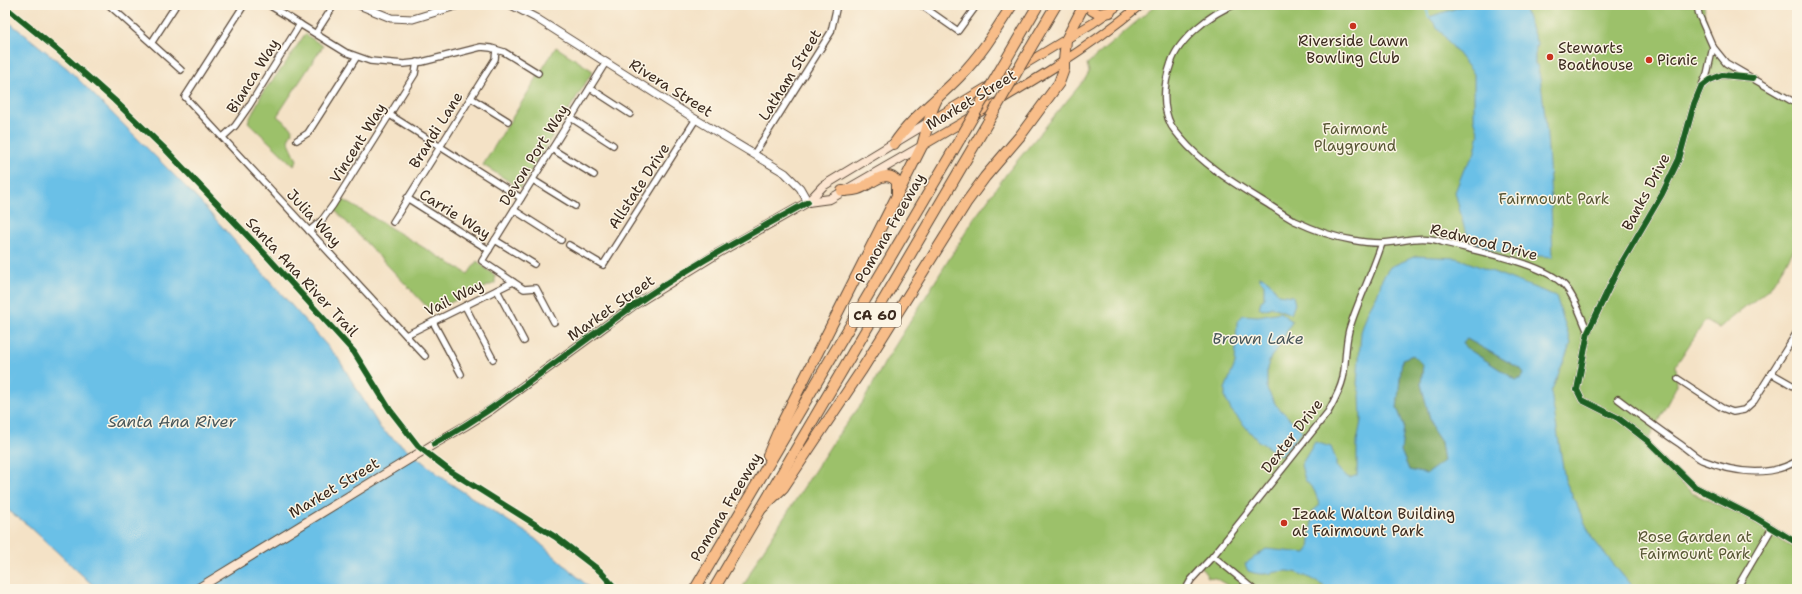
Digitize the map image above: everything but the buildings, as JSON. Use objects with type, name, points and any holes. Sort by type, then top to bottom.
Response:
[{"type":"highway","points":[[894,144],[903,129],[937,99],[982,50],[1012,5]]},
{"type":"highway","name":"Pomona Freeway","points":[[695,589],[1038,5]]},
{"type":"highway","name":"Pomona Freeway","points":[[714,589],[1056,5]]},
{"type":"highway","points":[[761,509],[784,488],[861,371],[966,203],[985,177],[1032,120],[1059,83],[1064,69],[1066,40],[1084,5]]},
{"type":"highway","points":[[1090,5],[1092,10],[1099,14],[1110,12]]},
{"type":"highway","points":[[750,495],[780,427],[922,146],[930,114],[937,99]]},
{"type":"highway","points":[[842,192],[859,189],[881,177],[887,176],[892,177],[897,182],[897,194]]},
{"type":"main road","name":"Market Street","points":[[197,589],[492,409],[634,305],[718,253],[808,202],[823,186],[1066,40],[1119,5]]},
{"type":"main road","name":"Market Street","points":[[808,202],[830,199],[922,146],[1064,61],[1106,33],[1140,5]]},
{"type":"street","points":[[110,5],[181,70]]},
{"type":"street","points":[[152,42],[176,5]]},
{"type":"street","name":"Julia Way","points":[[244,5],[185,97],[425,356]]},
{"type":"street","points":[[270,5],[356,58],[387,63],[417,62],[481,47],[504,52],[538,74]]},
{"type":"street","points":[[316,33],[334,5]]},
{"type":"street","points":[[359,5],[391,18],[413,19],[459,5]]},
{"type":"street","name":"Rivera Street","points":[[511,5],[536,18],[792,179],[808,202]]},
{"type":"street","name":"Latham Street","points":[[754,154],[831,32],[837,5]]},
{"type":"street","points":[[921,5],[958,31],[976,5]]},
{"type":"street","points":[[1698,5],[1699,15],[1713,48],[1726,63],[1797,104]]},
{"type":"street","points":[[1792,5],[1797,6]]},
{"type":"street","name":"Redwood Drive","points":[[1230,6],[1203,23],[1180,46],[1172,60],[1166,79],[1164,104],[1171,126],[1208,166],[1294,221],[1319,231],[1351,240],[1382,243],[1433,238],[1541,269],[1565,286],[1573,299],[1588,332]]},
{"type":"street","name":"Bianca Way","points":[[223,137],[235,126],[249,106],[300,24]]},
{"type":"street","name":"Banks Drive","points":[[1588,332],[1618,269],[1662,194],[1679,159],[1694,104],[1707,74],[1713,48]]},
{"type":"street","name":"Brandi Lane","points":[[393,222],[495,59],[496,50]]},
{"type":"street","points":[[297,140],[308,133],[356,58]]},
{"type":"street","name":"Vincent Way","points":[[309,231],[322,220],[333,205],[415,74],[417,62]]},
{"type":"street","name":"Devon Port Way","points":[[513,282],[482,261],[606,62]]},
{"type":"street","points":[[1701,87],[1710,80],[1722,75],[1753,78]]},
{"type":"street","points":[[590,88],[630,114]]},
{"type":"street","points":[[471,98],[508,121]]},
{"type":"street","points":[[390,115],[521,198]]},
{"type":"street","points":[[571,118],[613,145]]},
{"type":"street","name":"Allstate Drive","points":[[569,245],[603,265],[696,119]]},
{"type":"street","points":[[552,149],[594,175]]},
{"type":"street","points":[[533,180],[575,206]]},
{"type":"street","name":"Carrie Way","points":[[407,198],[489,250]]},
{"type":"street","points":[[514,210],[562,240]]},
{"type":"street","points":[[495,240],[534,264]]},
{"type":"street","name":"Dexter Drive","points":[[1186,589],[1191,580],[1213,556],[1328,412],[1338,394],[1343,378],[1347,339],[1354,314],[1382,243]]},
{"type":"street","points":[[513,282],[524,289],[536,288],[554,322]]},
{"type":"street","name":"Vail Way","points":[[406,335],[513,282]]},
{"type":"street","points":[[497,290],[524,341]]},
{"type":"street","points":[[465,306],[493,359]]},
{"type":"street","points":[[434,322],[461,374]]},
{"type":"street","points":[[1588,332],[1577,390],[1582,400],[1618,418],[1642,436],[1696,487],[1756,518],[1797,543]]},
{"type":"street","points":[[1678,379],[1722,408],[1733,412],[1744,410],[1754,401],[1797,332]]},
{"type":"street","points":[[1771,372],[1797,388]]},
{"type":"street","points":[[1618,398],[1701,459],[1726,468],[1760,472],[1790,465],[1797,461]]},
{"type":"street","points":[[1738,589],[1738,586],[1772,528]]},
{"type":"street","points":[[1213,556],[1253,589]]},
{"type":"green space","name":"Fairmount Park","points":[[1156,5],[1704,5],[1709,40],[1734,68],[1797,107],[1797,245],[1769,289],[1719,328],[1705,321],[1676,365],[1677,385],[1645,446],[1692,493],[1744,516],[1797,550],[1797,583],[1793,589],[1234,589],[1215,578],[1208,577],[1197,562],[1179,589],[742,589],[758,558],[835,439],[863,402],[885,362],[974,219],[1007,173],[1085,79],[1089,72],[1087,64]]},
{"type":"green space","points":[[305,34],[323,46],[277,116],[293,129],[288,140],[297,160],[294,166],[248,122],[263,92],[283,67]]},
{"type":"green space","points":[[556,47],[593,71],[520,188],[483,165]]},
{"type":"green space","points":[[342,199],[468,274],[477,261],[495,276],[495,283],[431,311],[334,209]]},
{"type":"green space","points":[[1467,339],[1521,369],[1524,374],[1522,378],[1516,380],[1465,347],[1463,342]]},
{"type":"green space","points":[[1413,355],[1423,365],[1421,384],[1433,430],[1441,442],[1444,462],[1426,474],[1409,470],[1401,451],[1404,426],[1397,408],[1402,359]]},
{"type":"water","points":[[1466,5],[1524,5],[1535,36],[1538,47],[1535,47],[1535,64],[1537,65],[1540,80],[1548,144],[1553,257],[1503,253],[1472,243],[1464,227],[1455,192],[1464,169],[1474,155],[1479,134],[1474,119],[1474,74],[1429,17]]},
{"type":"water","name":"Santa Ana River","points":[[5,19],[68,69],[195,196],[338,358],[381,429],[448,482],[533,537],[591,589],[97,589],[28,525],[5,508]]},
{"type":"water","points":[[1416,256],[1457,258],[1556,296],[1571,343],[1551,392],[1565,480],[1592,538],[1634,589],[1328,589],[1298,573],[1282,571],[1259,574],[1248,571],[1245,564],[1266,549],[1306,553],[1309,549],[1313,511],[1320,505],[1314,490],[1305,480],[1301,465],[1315,442],[1331,447],[1336,460],[1336,466],[1344,475],[1350,478],[1357,475],[1357,441],[1361,421],[1360,394],[1357,384],[1361,332],[1368,311],[1378,293],[1382,279],[1390,267]],"holes":[[[1467,339],[1521,369],[1524,374],[1522,378],[1516,380],[1465,347],[1463,342]],[[1413,355],[1423,365],[1421,384],[1433,430],[1441,442],[1444,461],[1426,474],[1409,470],[1401,451],[1404,426],[1397,408],[1402,359]]]},
{"type":"water","points":[[1260,276],[1269,281],[1278,294],[1293,296],[1295,304],[1291,314],[1272,307],[1263,310],[1259,308],[1261,301],[1264,299],[1264,284],[1260,280]]},
{"type":"water","name":"Brown Lake","points":[[1280,312],[1292,321],[1279,347],[1271,357],[1267,368],[1267,389],[1276,405],[1302,431],[1281,456],[1257,440],[1231,410],[1225,398],[1225,389],[1235,364],[1237,322],[1243,315],[1258,316]]},
{"type":"waterway","points":[[1425,5],[1429,17]]},
{"type":"cycle path","name":"Santa Ana River Trail","points":[[5,7],[60,52],[114,100],[166,150],[265,254],[354,352],[390,410],[418,446],[450,471],[557,538],[600,571],[616,589]]},
{"type":"cycle path","points":[[1753,78],[1722,75],[1710,80],[1701,87],[1694,104],[1679,159],[1662,194],[1618,269],[1588,332],[1577,390],[1582,400],[1618,418],[1648,441],[1695,487],[1756,518],[1797,543]]},
{"type":"cycle path","points":[[434,444],[511,395],[608,323],[675,278],[808,202]]},
{"type":"place","name":"Riverside Lawn Bowling Club","points":[[1353,26]]},
{"type":"place","name":"Stewarts Boathouse","points":[[1550,57]]},
{"type":"place","name":"Picnic","points":[[1649,60]]},
{"type":"place","name":"Izaak Walton Building at Fairmount Park","points":[[1284,523]]},
{"type":"park label","name":"Fairmont Playground","points":[[1355,138]]},
{"type":"park label","name":"Rose Garden at Fairmount Park","points":[[1695,546]]}]
